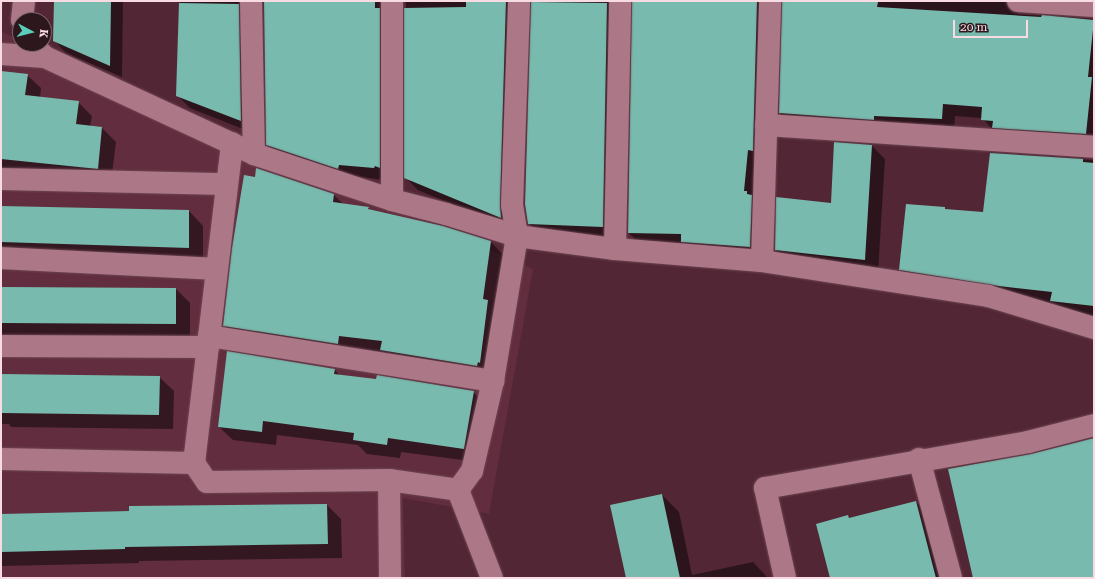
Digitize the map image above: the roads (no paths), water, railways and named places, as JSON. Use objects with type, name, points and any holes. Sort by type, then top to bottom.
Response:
[{"type":"street","points":[[23,12],[24,1]]},
{"type":"street","points":[[251,1],[254,154]]},
{"type":"street","points":[[392,1],[392,200]]},
{"type":"street","points":[[458,490],[472,471],[493,381],[517,236],[512,205],[518,1]]},
{"type":"street","points":[[615,249],[620,1]]},
{"type":"street","points":[[762,261],[770,1]]},
{"type":"street","points":[[1018,1],[1094,6]]},
{"type":"street","points":[[1,54],[20,52]]},
{"type":"street","points":[[43,52],[254,154],[392,200],[446,214],[517,236],[615,249],[762,261],[988,296],[1094,328]]},
{"type":"street","points":[[766,125],[1094,147]]},
{"type":"street","points":[[232,143],[194,463],[207,482],[389,480],[458,490]]},
{"type":"street","points":[[1,179],[227,184]]},
{"type":"street","points":[[1,258],[217,269]]},
{"type":"street","points":[[1,346],[208,342],[493,381]]},
{"type":"street","points":[[785,578],[765,488],[919,459],[1028,442],[1094,425]]},
{"type":"street","points":[[919,459],[951,578]]},
{"type":"street","points":[[1,460],[194,463]]},
{"type":"street","points":[[389,480],[390,578]]},
{"type":"street","points":[[458,490],[492,578]]}]
